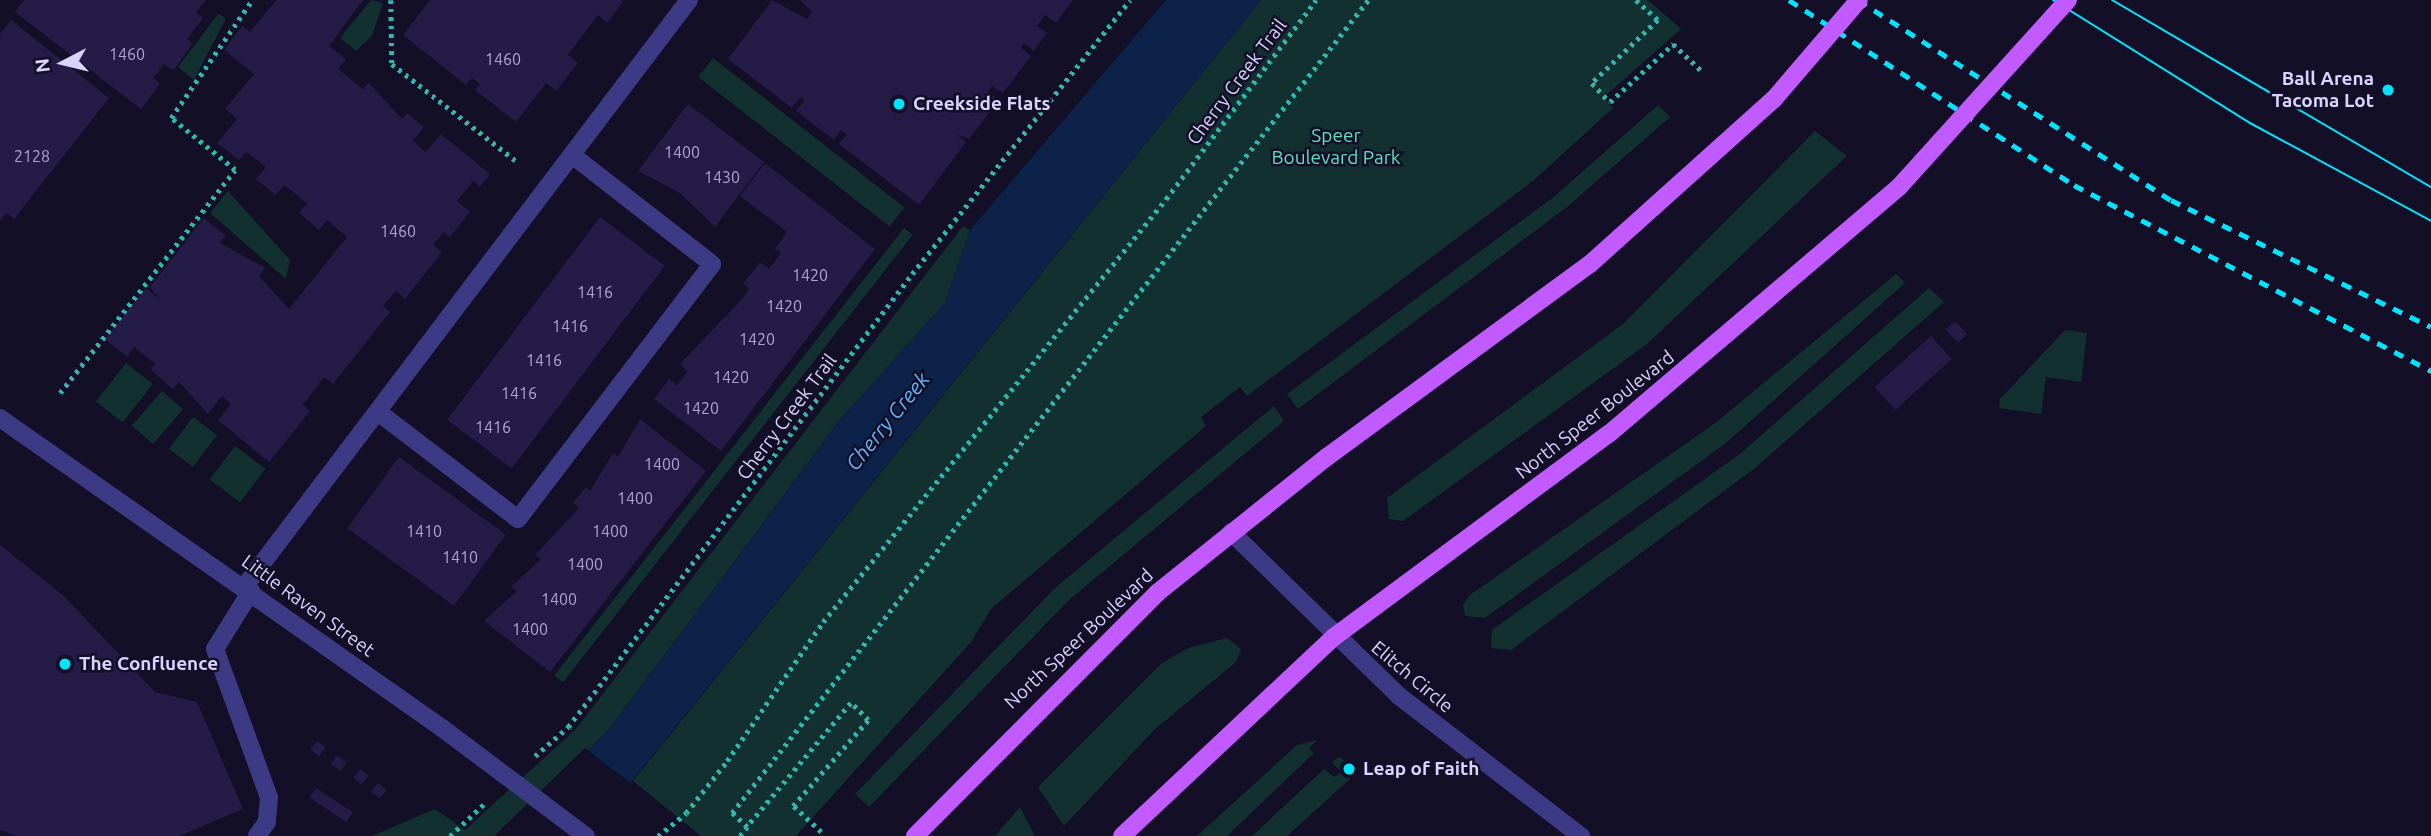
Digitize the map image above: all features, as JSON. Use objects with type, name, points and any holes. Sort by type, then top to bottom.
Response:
[{"type":"main road","name":"North Speer Boulevard","points":[[915,836],[1100,644],[1231,532],[1590,264],[1774,99],[1859,0]]},
{"type":"main road","name":"North Speer Boulevard","points":[[1122,836],[1334,637],[1610,433],[1899,187],[2068,0]]},
{"type":"street","points":[[257,836],[270,815],[269,797],[215,649],[248,589],[689,0]]},
{"type":"street","points":[[378,412],[518,519],[712,264],[572,155]]},
{"type":"street","name":"Little Raven Street","points":[[0,418],[248,589],[442,728],[586,836]]},
{"type":"street","name":"Elitch Circle","points":[[1231,532],[1334,637],[1434,723],[1581,836]]},
{"type":"path","points":[[60,393],[235,170],[171,118],[252,0]]},
{"type":"path","points":[[391,0],[392,64],[516,162]]},
{"type":"path","name":"Cherry Creek Trail","points":[[530,761],[568,727],[912,274],[1130,0]]},
{"type":"path","name":"Cherry Creek Trail","points":[[658,836],[686,813],[727,761],[823,622],[1174,189],[1316,0]]},
{"type":"path","points":[[747,827],[732,813],[1368,0]]},
{"type":"path","points":[[1636,0],[1658,20],[1592,83],[1610,102],[1673,44],[1702,71]]},
{"type":"path","points":[[740,836],[801,757],[851,702],[868,720],[793,806],[821,832]]},
{"type":"path","points":[[450,836],[490,798]]},
{"type":"green space","points":[[371,0],[383,3],[372,36],[356,51],[340,38]]},
{"type":"green space","name":"Speer Boulevard Park","points":[[1261,0],[1648,0],[1681,29],[1604,97],[1613,108],[1533,181],[1247,396],[1240,387],[1201,417],[1206,426],[991,609],[971,642],[796,836],[701,836],[633,781]]},
{"type":"green space","points":[[218,14],[226,18],[194,80],[178,67]]},
{"type":"green space","points":[[713,58],[904,208],[890,227],[698,77]]},
{"type":"green space","points":[[1658,105],[1670,117],[1567,207],[1298,409],[1287,394],[1555,196]]},
{"type":"green space","points":[[1815,131],[1847,156],[1647,344],[1403,521],[1389,519],[1387,498],[1623,324]]},
{"type":"green space","points":[[228,191],[290,260],[286,279],[210,213]]},
{"type":"green space","points":[[963,226],[970,230],[945,303],[839,421],[606,733],[498,836],[372,836],[435,809],[465,830],[575,730]]},
{"type":"green space","points":[[904,228],[913,235],[563,682],[554,676]]},
{"type":"green space","points":[[1896,274],[1905,283],[1726,443],[1485,618],[1465,616],[1463,605],[1470,595],[1714,424]]},
{"type":"green space","points":[[1929,288],[1944,302],[1755,468],[1511,650],[1491,648],[1492,630],[1740,454]]},
{"type":"green space","points":[[2065,330],[2087,333],[2081,382],[2046,377],[2041,414],[1999,408],[2000,399]]},
{"type":"green space","points":[[126,363],[153,384],[123,423],[96,402]]},
{"type":"green space","points":[[162,391],[183,409],[153,444],[132,426]]},
{"type":"green space","points":[[1274,406],[1284,421],[1069,600],[869,807],[855,794],[1055,588]]},
{"type":"green space","points":[[193,417],[217,435],[193,467],[169,449]]},
{"type":"green space","points":[[235,446],[265,469],[240,502],[210,480]]},
{"type":"green space","points":[[1227,638],[1241,649],[1236,662],[1154,730],[1064,826],[1038,787],[1162,663],[1188,648]]},
{"type":"green space","points":[[1317,740],[1309,749],[1314,753],[1227,836],[1197,836],[1297,745]]},
{"type":"green space","points":[[1339,757],[1359,769],[1350,779],[1287,836],[1252,836],[1324,769],[1334,777],[1341,772],[1332,762]]},
{"type":"green space","points":[[1020,807],[1035,836],[995,836]]},
{"type":"water","name":"Cherry Creek","points":[[1166,0],[1261,0],[588,836],[498,836],[606,733],[839,421],[945,303],[970,230]]},
{"type":"pier","points":[[585,748],[634,786],[593,836],[494,836]]},
{"type":"building","points":[[24,0],[206,0],[196,12],[203,18],[187,39],[193,43],[173,71],[164,64],[153,78],[160,84],[141,109],[15,12]]},
{"type":"building","points":[[276,0],[363,0],[329,46],[346,59],[338,69],[363,89],[369,83],[402,119],[407,113],[424,127],[413,141],[426,152],[441,134],[490,174],[480,187],[473,181],[457,201],[470,212],[450,237],[444,232],[433,245],[442,252],[405,299],[396,291],[383,306],[390,312],[333,384],[324,377],[303,405],[310,411],[269,462],[218,420],[231,404],[222,396],[208,414],[179,382],[173,389],[151,370],[155,364],[134,347],[127,357],[105,339],[146,288],[161,301],[150,287],[204,218],[226,236],[220,243],[265,268],[259,276],[289,309],[347,237],[327,220],[319,230],[299,213],[307,203],[284,185],[275,195],[256,179],[266,167],[246,152],[239,160],[217,143],[237,119],[225,109],[254,74],[224,50],[242,26],[250,32]]},
{"type":"building","points":[[430,0],[623,2],[607,23],[598,15],[568,55],[578,63],[556,91],[546,83],[516,122],[475,90],[480,84],[472,78],[466,85],[403,35]]},
{"type":"building","name":"Creekside Flats","points":[[772,0],[807,19],[812,12],[800,0],[1073,0],[1056,23],[1045,15],[1037,26],[1047,33],[1034,51],[1024,43],[1021,48],[1031,56],[1003,93],[992,86],[988,92],[999,100],[969,139],[956,134],[966,142],[919,205],[839,144],[847,134],[841,130],[834,140],[796,111],[805,100],[800,97],[792,108],[728,59]]},
{"type":"building","points":[[11,20],[109,98],[14,219],[7,213],[0,220],[0,34]]},
{"type":"building","points":[[688,104],[764,162],[715,227],[680,193],[638,171]]},
{"type":"building","points":[[765,163],[875,249],[721,451],[654,399],[669,379],[677,385],[688,371],[680,364],[743,298],[749,288],[743,284],[760,262],[769,269],[781,253],[775,249],[787,232],[740,196]]},
{"type":"building","points":[[600,217],[665,266],[512,469],[447,420]]},
{"type":"building","points":[[1955,321],[1967,334],[1958,343],[1945,330]]},
{"type":"building","points":[[1931,336],[1952,359],[1895,410],[1875,387]]},
{"type":"building","points":[[640,419],[706,471],[550,672],[484,621],[517,591],[511,587],[541,559],[535,555],[579,508],[573,503],[586,487],[590,491],[613,453],[618,457]]},
{"type":"building","points":[[399,457],[506,535],[454,606],[347,528]]},
{"type":"building","name":"The Confluence","points":[[0,545],[64,596],[155,692],[197,702],[243,809],[179,836],[17,836],[0,830]]},
{"type":"building","points":[[317,741],[326,748],[319,756],[310,750]]},
{"type":"building","points":[[337,755],[347,762],[341,771],[331,764]]},
{"type":"building","points":[[360,769],[369,776],[362,784],[353,778]]},
{"type":"building","points":[[378,783],[387,790],[380,798],[371,792]]},
{"type":"building","points":[[316,788],[353,812],[346,822],[309,798]]},
{"type":"tram line","points":[[2053,0],[2250,123],[2431,221]]},
{"type":"tram line","points":[[2112,0],[2431,187]]},
{"type":"railway","points":[[1789,0],[2074,185],[2431,371]]},
{"type":"railway","points":[[1858,0],[2171,200],[2431,327]]},
{"type":"place","name":"Ball Arena Tacoma Lot","points":[[2388,90]]},
{"type":"place","name":"Creekside Flats","points":[[899,104]]},
{"type":"place","name":"The Confluence","points":[[65,664]]},
{"type":"place","name":"Leap of Faith","points":[[1349,769]]}]
